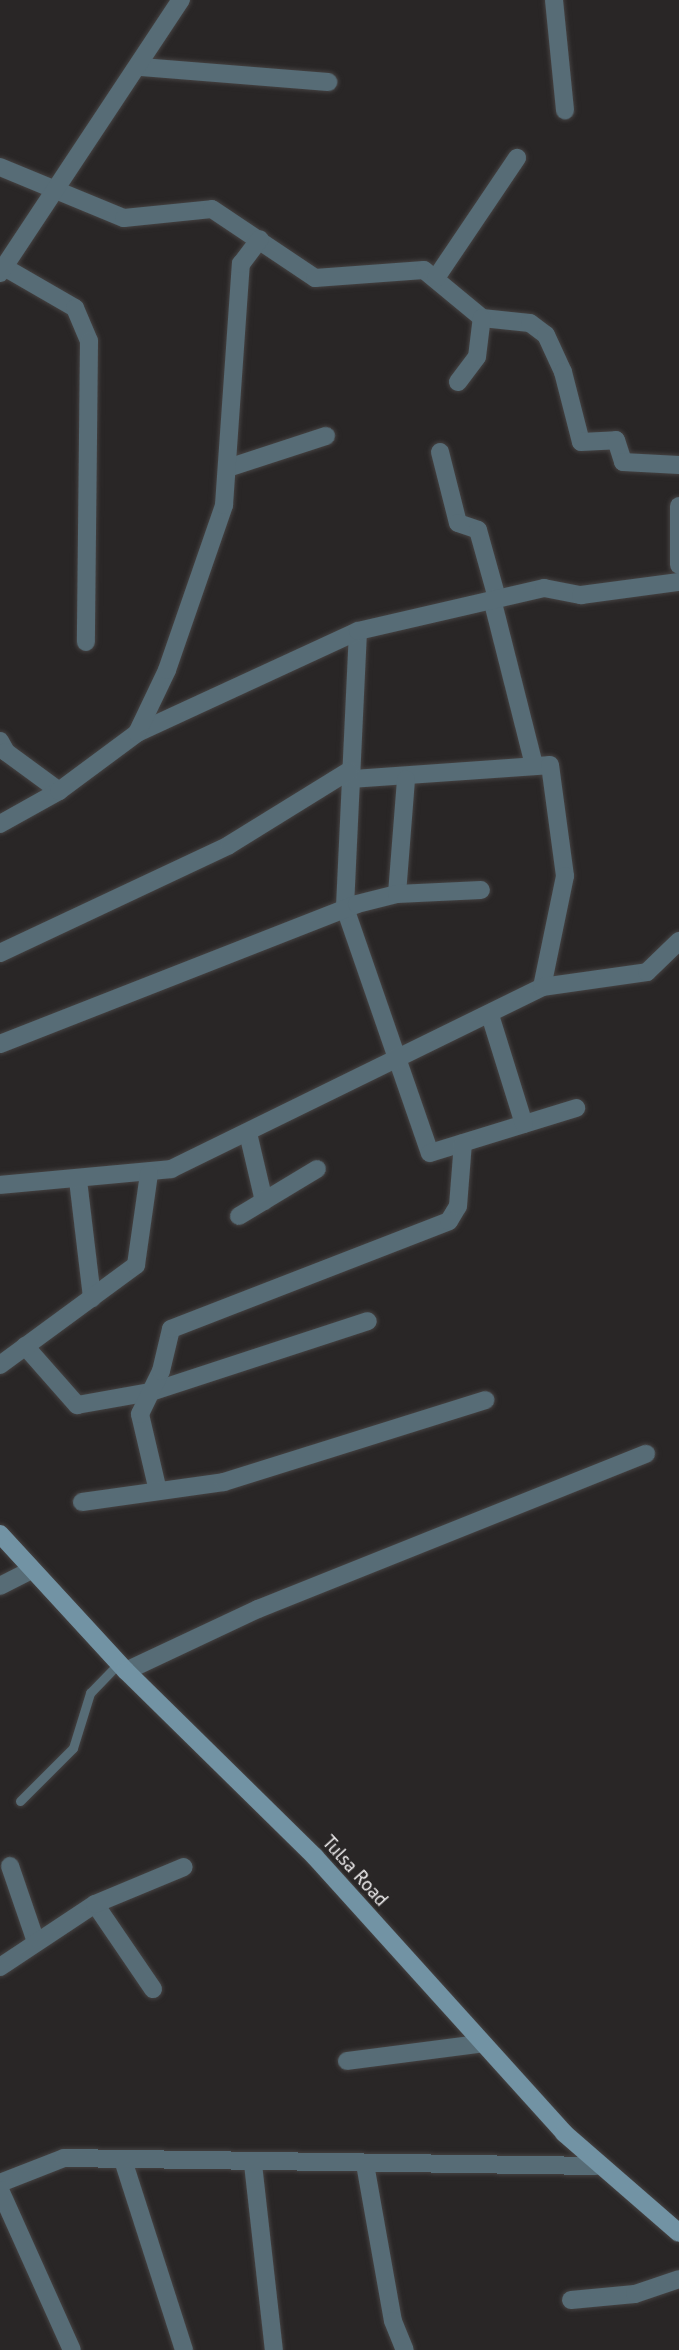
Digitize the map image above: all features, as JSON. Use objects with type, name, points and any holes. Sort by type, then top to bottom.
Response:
[{"type":"main road","name":"Tulsa Road","points":[[0,1534],[122,1667],[315,1857],[478,2043],[596,2166],[679,2234]]},
{"type":"street","points":[[86,642],[89,341],[75,308],[2,270],[54,189],[141,67],[181,0]]},
{"type":"street","points":[[554,0],[565,110]]},
{"type":"street","points":[[141,67],[328,82]]},
{"type":"street","points":[[436,278],[517,158]]},
{"type":"street","points":[[0,167],[124,218],[212,209],[315,278],[407,268],[436,278],[482,318],[530,323],[546,335],[564,372],[581,442],[616,440],[622,462],[679,465]]},
{"type":"street","points":[[137,733],[194,603],[231,467],[241,264],[260,239]]},
{"type":"street","points":[[458,382],[477,357],[482,318]]},
{"type":"street","points":[[231,467],[326,436]]},
{"type":"street","points":[[440,452],[458,523],[478,530],[534,765]]},
{"type":"street","points":[[2,821],[60,791],[137,733],[358,631],[544,588],[581,595],[679,579],[679,506]]},
{"type":"street","points":[[358,631],[345,908],[430,1153],[576,1108]]},
{"type":"street","points":[[0,741],[6,752],[60,791]]},
{"type":"street","points":[[0,953],[229,845],[351,775],[407,779],[550,765],[565,876],[542,987]]},
{"type":"street","points":[[397,894],[407,779]]},
{"type":"street","points":[[0,1044],[345,908],[397,894],[481,890]]},
{"type":"street","points":[[0,1185],[149,1174],[248,1133],[395,1056],[490,1015],[542,987],[647,972],[679,941]]},
{"type":"street","points":[[490,1015],[524,1124]]},
{"type":"street","points":[[248,1133],[264,1201]]},
{"type":"street","points":[[158,1491],[140,1414],[177,1324],[449,1221],[458,1206],[463,1143]]},
{"type":"street","points":[[239,1216],[317,1169]]},
{"type":"street","points":[[2,1357],[25,1346],[136,1265],[149,1174]]},
{"type":"street","points":[[78,1180],[92,1298]]},
{"type":"street","points":[[25,1346],[77,1405],[151,1392],[369,1321]]},
{"type":"street","points":[[82,1502],[224,1482],[485,1400]]},
{"type":"street","points":[[122,1667],[258,1609],[646,1454]]},
{"type":"street","points":[[0,1586],[31,1570]]},
{"type":"street","points":[[10,1866],[36,1942]]},
{"type":"street","points":[[0,1967],[94,1904],[184,1867]]},
{"type":"street","points":[[94,1904],[153,1989]]},
{"type":"street","points":[[347,2061],[478,2043]]},
{"type":"street","points":[[0,2183],[64,2158],[253,2164],[596,2166]]},
{"type":"street","points":[[123,2160],[184,2350]]},
{"type":"street","points":[[253,2164],[274,2350]]},
{"type":"street","points":[[365,2164],[393,2321],[405,2350]]},
{"type":"street","points":[[0,2190],[72,2350]]},
{"type":"street","points":[[571,2300],[635,2294],[679,2279]]},
{"type":"lane","points":[[20,1801],[73,1748],[90,1693],[122,1667]]}]
